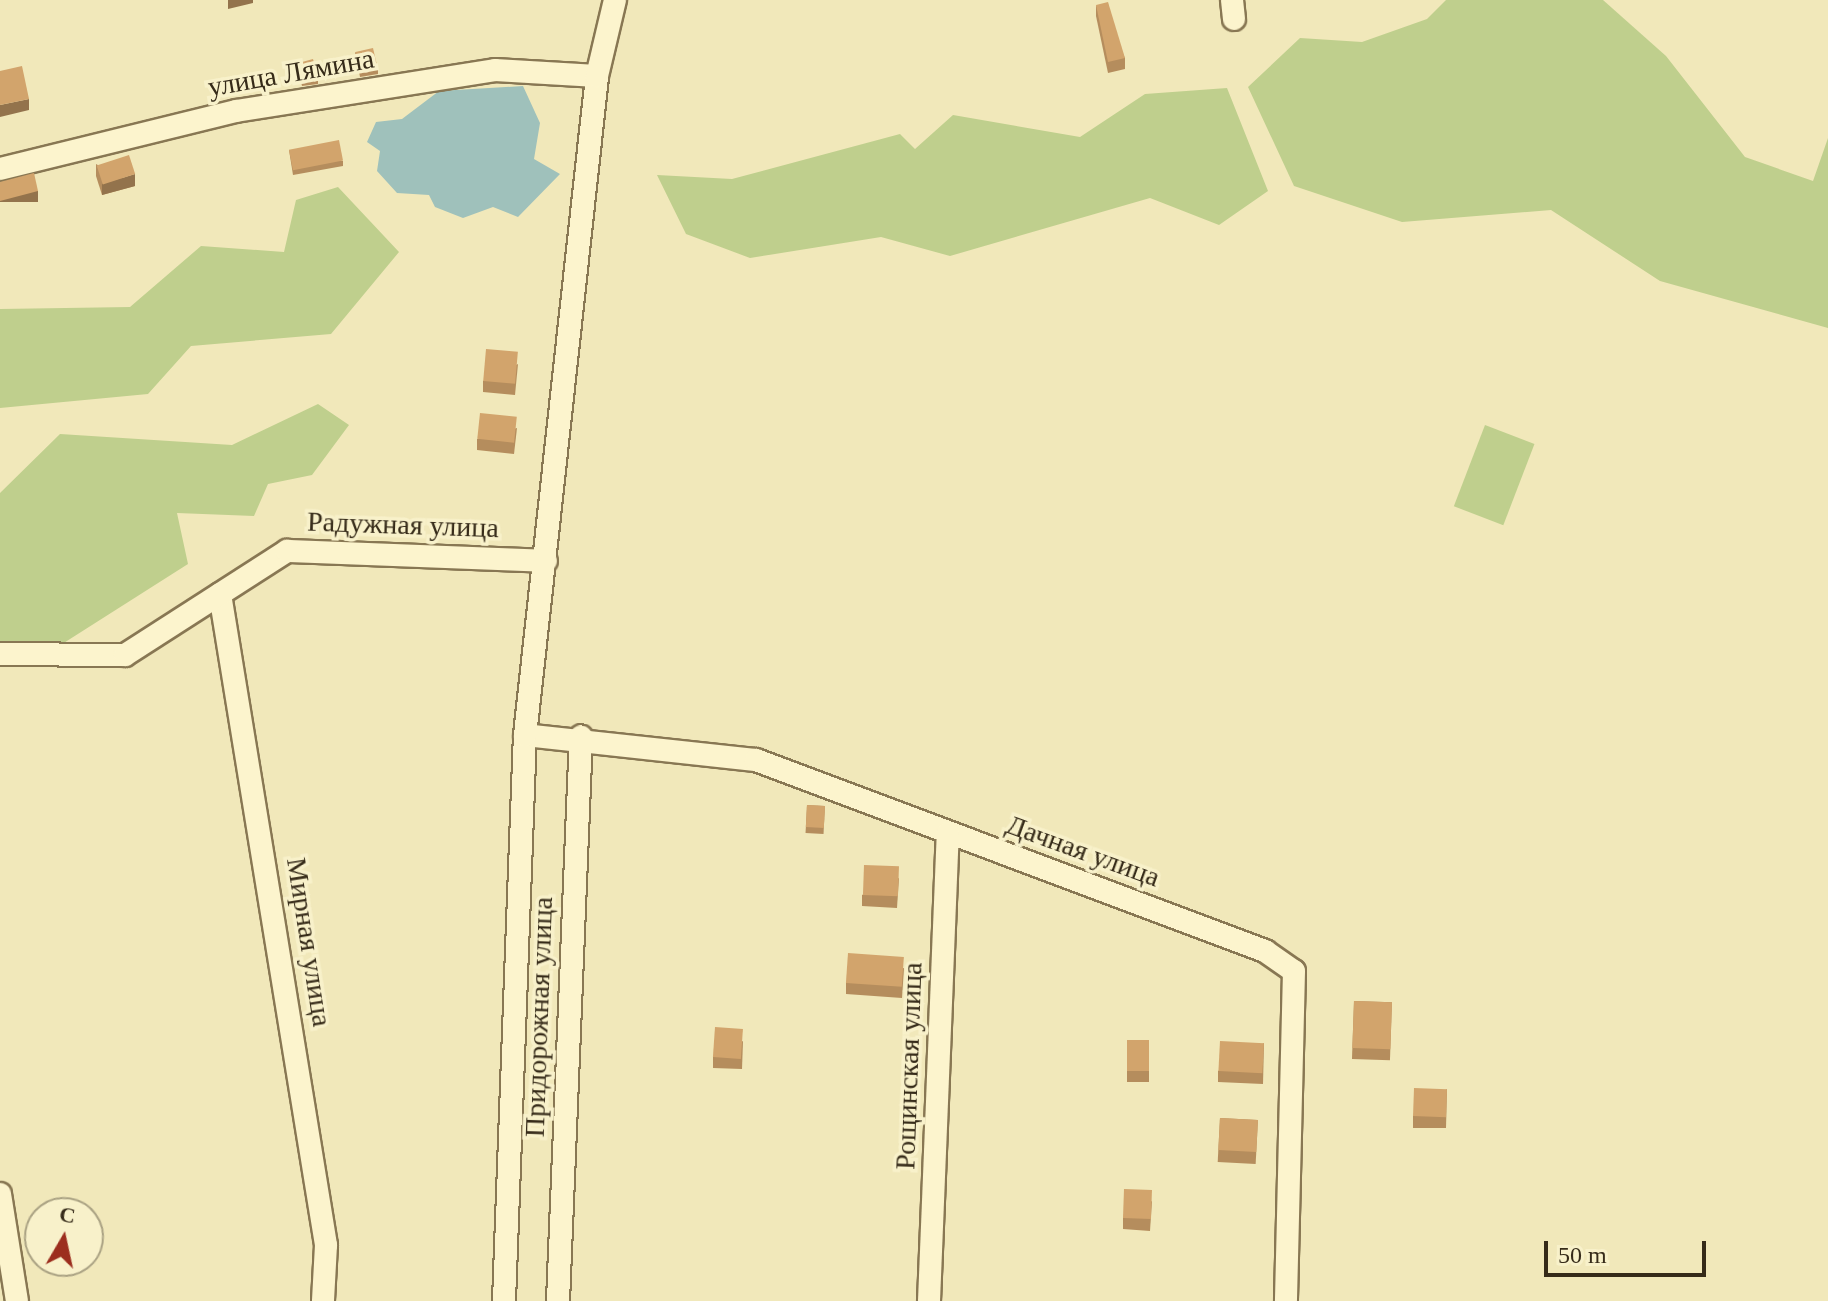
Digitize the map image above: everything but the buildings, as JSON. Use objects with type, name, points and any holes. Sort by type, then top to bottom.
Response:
[{"type":"street","points":[[504,1301],[525,735],[597,76],[615,0]]},
{"type":"street","name":"улица Лямина","points":[[0,169],[236,111],[481,73],[597,76]]},
{"type":"street","name":"Радужная улица","points":[[0,654],[125,655],[287,551],[546,561]]},
{"type":"street","name":"Мирная улица","points":[[220,594],[326,1245],[323,1301]]},
{"type":"street","name":"Дачная улица","points":[[525,735],[581,736],[756,760],[1265,951],[1294,971],[1286,1301]]},
{"type":"street","name":"Придорожная улица","points":[[558,1301],[581,736]]},
{"type":"street","name":"Рощинская улица","points":[[929,1301],[948,833]]},
{"type":"street","points":[[0,1194],[17,1301]]},
{"type":"green space","points":[[1446,0],[1603,0],[1666,56],[1745,157],[1813,181],[1828,138],[1828,328],[1660,281],[1551,210],[1402,222],[1294,186],[1248,87],[1300,38],[1362,42],[1427,19]]},
{"type":"green space","points":[[1227,88],[1268,191],[1219,225],[1150,198],[950,256],[881,237],[750,258],[686,234],[657,175],[732,179],[900,134],[915,149],[953,115],[1080,137],[1145,94]]},
{"type":"green space","points":[[338,187],[399,252],[331,334],[191,346],[148,394],[0,408],[0,309],[130,307],[201,246],[284,252],[296,200]]},
{"type":"green space","points":[[318,404],[349,425],[312,475],[268,484],[254,516],[177,513],[188,564],[59,646],[0,655],[0,493],[60,434],[232,445]]},
{"type":"green space","points":[[1485,425],[1534,444],[1503,525],[1454,506]]},
{"type":"water","points":[[523,86],[540,123],[534,159],[560,174],[518,217],[493,207],[463,218],[435,207],[429,195],[397,193],[377,171],[380,151],[367,142],[376,122],[402,119],[439,91]]}]
